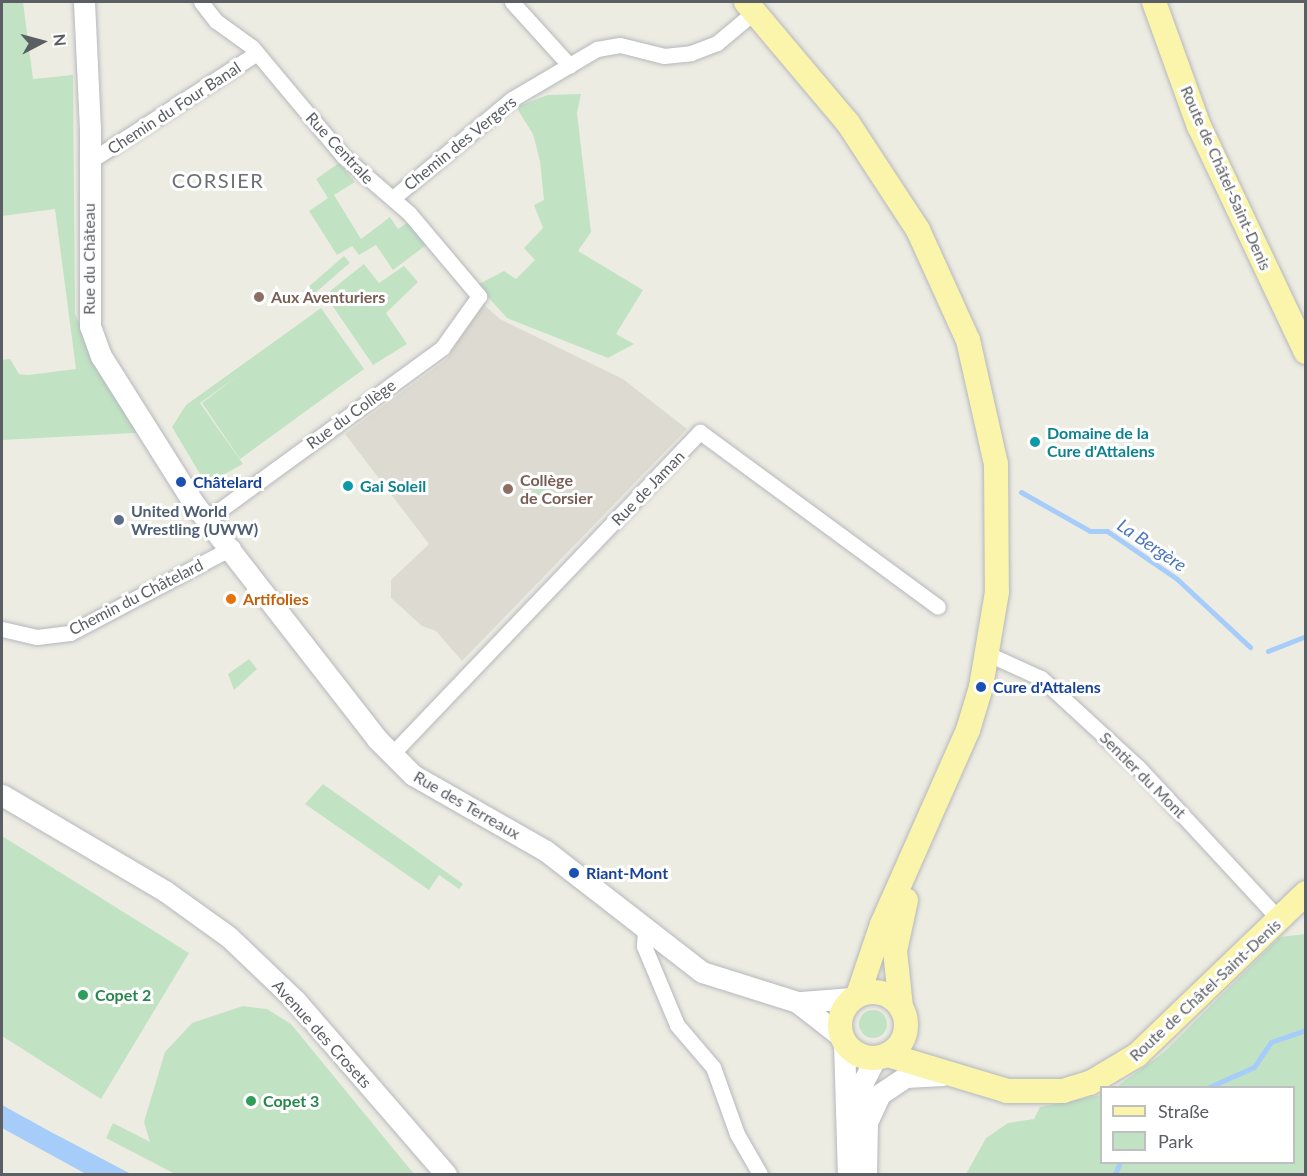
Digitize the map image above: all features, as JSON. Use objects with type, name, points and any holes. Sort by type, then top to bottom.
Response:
[{"type":"main road","name":"Route de Châtel-Saint-Denis","points":[[1154,2],[1199,126],[1305,352]]},
{"type":"main road","points":[[750,7],[849,123],[897,195],[937,266],[968,340],[990,424],[997,483],[999,560],[988,654],[975,709],[968,770],[932,835],[897,929],[903,1039],[882,1057],[856,1054],[843,1039],[841,1015],[855,997],[882,924],[975,709]]},
{"type":"main road","name":"Route de Châtel-Saint-Denis","points":[[882,1057],[954,1076],[1034,1093],[1090,1083],[1137,1055],[1304,898]]},
{"type":"main road","points":[[855,997],[881,993],[903,1012],[924,1046],[954,1076]]},
{"type":"street","name":"Rue du Château","points":[[84,2],[90,161],[87,300],[94,341],[209,518]]},
{"type":"street","name":"Rue Centrale","points":[[201,2],[257,53],[343,156],[409,213],[479,296]]},
{"type":"street","points":[[512,2],[570,66]]},
{"type":"street","name":"Chemin des Vergers","points":[[393,198],[512,99],[597,49],[620,45],[664,56],[691,53],[717,43],[750,7]]},
{"type":"street","name":"Chemin du Four Banal","points":[[90,161],[257,53]]},
{"type":"street","name":"Rue du Collège","points":[[209,518],[442,348],[479,296]]},
{"type":"street","name":"Rue de Jaman","points":[[391,755],[700,432],[938,607]]},
{"type":"street","name":"Rue des Terreaux","points":[[209,518],[391,755],[419,779],[546,851],[706,974],[797,1002],[843,1039]]},
{"type":"street","name":"Chemin du Châtelard","points":[[2,629],[37,637],[70,633],[233,548]]},
{"type":"street","name":"Sentier du Mont","points":[[988,654],[1041,678],[1139,768],[1280,920]]},
{"type":"street","name":"Avenue des Crosets","points":[[2,795],[165,891],[229,937],[296,1001],[446,1174]]},
{"type":"street","points":[[645,928],[644,946],[677,1025],[713,1067],[737,1134],[760,1174]]},
{"type":"street","name":"Rue des Terreaux","points":[[797,1002],[855,997]]},
{"type":"street","points":[[843,1039],[848,1174]]},
{"type":"street","points":[[866,1174],[857,1104],[882,1057]]},
{"type":"street","points":[[866,1174],[867,1122],[880,1094],[905,1077],[954,1076]]},
{"type":"shaded area","name":"Collège de Corsier","points":[[482,303],[500,319],[623,379],[687,429],[462,661],[436,631],[422,626],[391,598],[391,580],[429,544],[345,434],[447,359]]},
{"type":"green space","points":[[2,2],[23,2],[33,79],[73,75],[75,314],[112,393],[152,432],[2,440],[2,360],[10,359],[19,374],[76,369],[55,209],[2,216]]},
{"type":"green space","points":[[581,94],[577,113],[591,232],[578,251],[643,290],[616,334],[634,344],[608,358],[507,318],[477,285],[504,271],[516,279],[535,260],[524,248],[543,228],[534,205],[544,200],[540,161],[533,134],[516,107],[548,95]]},
{"type":"green space","points":[[339,163],[355,182],[334,195],[361,239],[390,217],[398,229],[411,220],[429,243],[393,270],[376,245],[359,255],[352,246],[337,255],[309,211],[328,198],[316,179]]},
{"type":"green space","points":[[344,256],[350,263],[302,304],[296,297]]},
{"type":"green space","points":[[364,264],[379,283],[404,266],[418,282],[386,313],[407,344],[373,365],[325,295]]},
{"type":"green space","points":[[321,308],[364,369],[240,459],[202,403],[239,375],[200,403],[243,464],[206,484],[172,427],[186,405]]},
{"type":"green space","points":[[541,478],[547,481],[550,487],[547,493],[541,496],[535,493],[532,487],[535,481]]},
{"type":"green space","points":[[249,659],[257,669],[234,690],[228,674]]},
{"type":"green space","points":[[323,784],[463,884],[459,889],[439,875],[429,890],[305,804]]},
{"type":"green space","name":"Copet 2","points":[[2,836],[189,953],[101,1099],[2,1036]]},
{"type":"green space","points":[[1305,934],[1305,1174],[966,1174],[986,1138],[1008,1123],[1034,1119],[1040,1107],[1100,1095],[1100,1164],[1295,1164],[1295,1086],[1117,1086],[1163,1053],[1280,937]]},
{"type":"green space","name":"Copet 3","points":[[243,1006],[267,1009],[291,1024],[414,1174],[175,1174],[106,1138],[113,1123],[150,1142],[144,1122],[165,1052],[192,1023]]},
{"type":"green space","points":[[873,1010],[883,1014],[887,1024],[883,1034],[873,1038],[863,1034],[859,1024],[863,1014]]},
{"type":"water","points":[[2,1105],[131,1174],[86,1174],[2,1128]]},
{"type":"waterway","name":"La Bergère","points":[[1021,492],[1090,531],[1107,531],[1177,579],[1250,647]]},
{"type":"waterway","name":"La Bergère","points":[[1268,651],[1306,636]]},
{"type":"waterway","points":[[1211,1086],[1254,1067],[1271,1042],[1306,1030]]},
{"type":"waterway","points":[[1115,1174],[1119,1164]]},
{"type":"place","name":"Aux Aventuriers","points":[[259,297]]},
{"type":"place","name":"Domaine de la Cure d'Attalens","points":[[1035,442]]},
{"type":"place","name":"Châtelard","points":[[181,482]]},
{"type":"place","name":"Gai Soleil","points":[[348,486]]},
{"type":"place","name":"Collège de Corsier","points":[[508,489]]},
{"type":"place","name":"United World Wrestling (UWW)","points":[[119,520]]},
{"type":"place","name":"Artifolies","points":[[231,599]]},
{"type":"place","name":"Cure d'Attalens","points":[[981,687]]},
{"type":"place","name":"Riant-Mont","points":[[574,873]]},
{"type":"place","name":"Copet 2","points":[[83,995]]},
{"type":"place","name":"Copet 3","points":[[251,1101]]},
{"type":"district","name":"CORSIER","points":[[218,180]]}]
